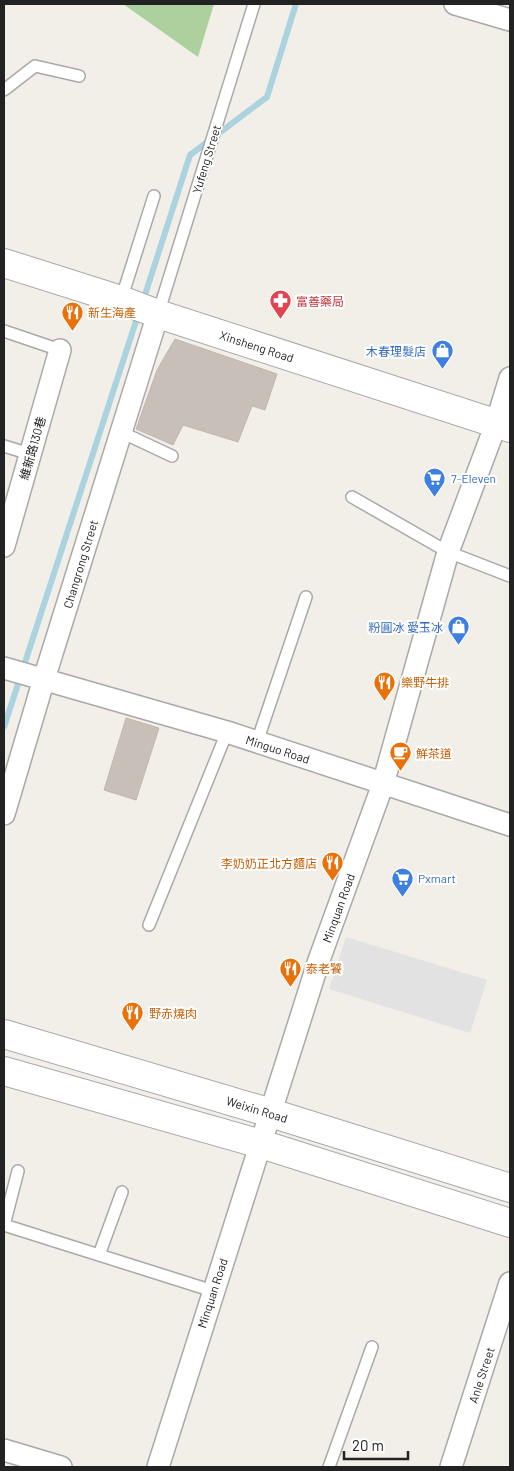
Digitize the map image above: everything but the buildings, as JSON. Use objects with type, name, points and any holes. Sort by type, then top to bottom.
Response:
[{"type":"street","points":[[455,4],[510,20]]},
{"type":"street","name":"Xinsheng Road","points":[[4,263],[503,426]]},
{"type":"street","name":"Changrong Street","points":[[4,814],[121,432],[140,308]]},
{"type":"street","name":"維新路130巷","points":[[4,546],[60,350]]},
{"type":"street","name":"Minquan Road","points":[[158,1467],[319,960],[383,784],[448,552],[503,426],[510,378]]},
{"type":"street","name":"Minguo Road","points":[[4,668],[227,732],[510,826]]},
{"type":"street","name":"Weixin Road","points":[[4,1034],[271,1113],[510,1188]]},
{"type":"street","points":[[4,1071],[260,1144],[510,1223]]},
{"type":"street","name":"Anle Street","points":[[451,1467],[510,1283]]},
{"type":"street","points":[[4,1450],[61,1467]]},
{"type":"lane","name":"Yufeng Street","points":[[140,308],[254,4]]},
{"type":"lane","points":[[4,90],[35,66],[79,76]]},
{"type":"lane","points":[[140,308],[154,196]]},
{"type":"lane","points":[[4,331],[60,350]]},
{"type":"lane","points":[[121,432],[172,456]]},
{"type":"lane","points":[[4,446],[30,454]]},
{"type":"lane","points":[[352,497],[448,552],[510,576]]},
{"type":"lane","points":[[257,742],[306,597]]},
{"type":"lane","points":[[149,925],[227,732]]},
{"type":"lane","points":[[18,1171],[4,1225],[213,1290]]},
{"type":"lane","points":[[99,1255],[122,1192]]},
{"type":"lane","points":[[329,1467],[372,1347]]},
{"type":"green space","points":[[123,4],[214,4],[198,57]]},
{"type":"shaded area","points":[[346,937],[487,980],[470,1033],[329,989]]},
{"type":"waterway","points":[[143,301],[190,155],[267,97],[296,4]]},
{"type":"waterway","points":[[4,727],[139,312]]},
{"type":"place","name":"富善藥局","points":[[280,320]]},
{"type":"place","name":"新生海產","points":[[72,331]]},
{"type":"place","name":"木春理髮店","points":[[442,370]]},
{"type":"place","name":"7-Eleven","points":[[435,497]]},
{"type":"place","name":"粉圓冰 愛玉冰","points":[[459,646]]},
{"type":"place","name":"樂野牛排","points":[[385,701]]},
{"type":"place","name":"鮮茶道","points":[[400,772]]},
{"type":"place","name":"李奶奶正北方麵店","points":[[333,882]]},
{"type":"place","name":"Pxmart","points":[[402,897]]},
{"type":"place","name":"泰老饕","points":[[290,987]]},
{"type":"place","name":"野赤燒肉","points":[[133,1032]]}]
